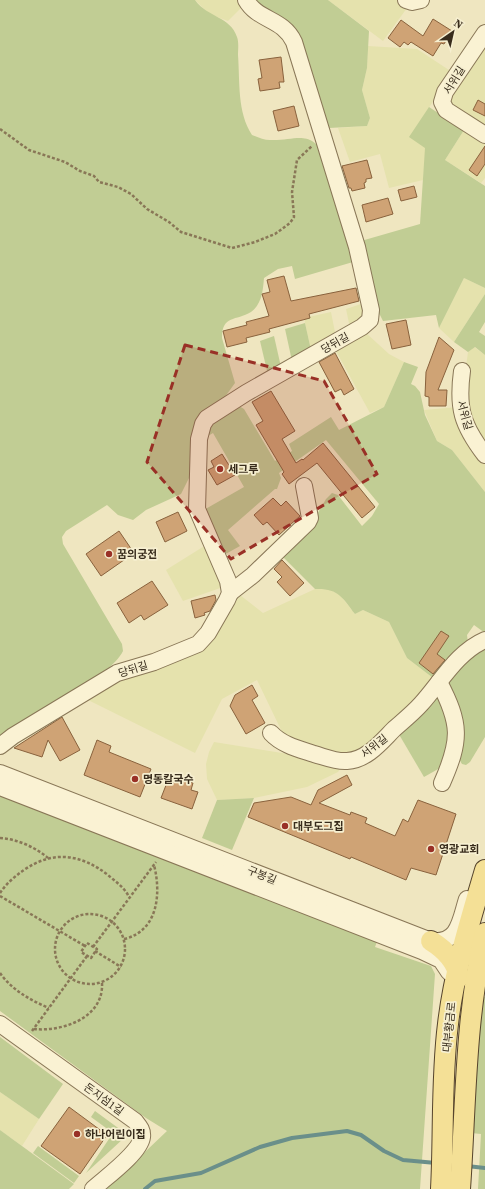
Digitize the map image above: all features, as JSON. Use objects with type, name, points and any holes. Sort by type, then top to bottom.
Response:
[{"type":"main road","name":"대부황금로","points":[[441,1189],[444,1131],[443,1100],[447,1025],[455,965],[485,870]]},
{"type":"main road","points":[[455,965],[476,946],[485,932]]},
{"type":"main road","name":"대부황금로","points":[[460,1189],[471,1010],[481,968],[485,932]]},
{"type":"main road","points":[[426,946],[455,965],[461,996],[458,1053],[461,1066],[467,1074]]},
{"type":"street","name":"당뒤길","points":[[230,593],[228,581],[197,509],[199,439],[203,424],[207,418],[246,393],[362,328],[370,320],[371,315],[357,247],[322,129],[294,42],[287,29],[254,10],[246,0]]},
{"type":"street","points":[[406,0],[412,2],[421,0]]},
{"type":"street","name":"서위길","points":[[485,33],[446,92],[442,102],[446,110],[485,136]]},
{"type":"street","name":"서위길","points":[[462,371],[459,394],[464,420],[469,433],[485,455]]},
{"type":"street","name":"당뒤길","points":[[0,746],[13,736],[117,673],[154,662],[198,644],[218,617],[230,593],[268,562],[308,522],[310,518],[304,486]]},
{"type":"street","name":"서위길","points":[[271,733],[290,746],[304,751],[334,760],[355,760],[372,750],[383,741],[421,704],[461,656],[477,643],[485,640]]},
{"type":"street","points":[[439,682],[451,709],[457,729],[455,752],[442,783]]},
{"type":"street","name":"구봉길","points":[[0,773],[426,946],[447,967],[455,965]]},
{"type":"street","name":"구봉길","points":[[0,787],[426,946]]},
{"type":"street","points":[[426,946],[453,936],[473,884],[485,867]]},
{"type":"street","name":"돈지섬1길","points":[[0,1024],[140,1126],[142,1132],[139,1145],[93,1189]]},
{"type":"path","points":[[0,129],[29,150],[65,162],[80,171],[94,176],[99,182],[118,187],[131,194],[147,209],[170,222],[181,232],[232,248],[255,242],[275,234],[290,223],[294,217],[292,192],[297,160],[301,155],[309,150],[322,129]]},
{"type":"path","points":[[0,838],[23,843],[48,858]]},
{"type":"path","points":[[0,893],[18,874],[35,863],[48,858],[67,857],[89,863],[112,878],[122,887],[129,897]]},
{"type":"path","points":[[93,947],[158,858]]},
{"type":"path","points":[[124,939],[130,938],[142,929],[155,909],[158,890],[154,864]]},
{"type":"path","points":[[0,896],[86,946]]},
{"type":"path","points":[[93,914],[103,916],[112,921],[120,929],[124,939],[126,950],[121,966],[111,978],[102,983],[91,985],[70,979],[62,972],[57,963],[55,942],[60,931],[69,921],[82,915],[93,914]]},
{"type":"path","points":[[87,943],[93,947],[97,949],[91,958],[81,952],[87,943]]},
{"type":"path","points":[[95,951],[121,966]]},
{"type":"path","points":[[87,956],[32,1030],[55,1030],[76,1023],[91,1011],[96,1004],[102,990],[102,983]]},
{"type":"path","points":[[0,973],[8,983],[29,999],[49,1008]]},
{"type":"highlighted area","points":[[185,345],[324,381],[377,474],[231,559],[147,462]]},
{"type":"shaded area","points":[[195,0],[243,0],[240,9],[228,21],[209,14]]},
{"type":"shaded area","points":[[328,0],[397,0],[407,8],[383,41]]},
{"type":"shaded area","points":[[485,42],[485,127],[451,106],[449,96]]},
{"type":"shaded area","points":[[368,46],[417,49],[452,72],[410,137],[426,147],[423,180],[389,188],[380,154],[350,162],[338,128],[367,126],[370,118],[362,90],[367,68]]},
{"type":"shaded area","points":[[464,130],[485,143],[485,178],[481,183],[445,160]]},
{"type":"shaded area","points":[[464,278],[485,288],[485,294],[454,342],[439,328]]},
{"type":"shaded area","points":[[364,303],[366,313],[350,328],[346,309]]},
{"type":"shaded area","points":[[331,312],[336,337],[311,350],[304,318]]},
{"type":"shaded area","points":[[366,333],[389,354],[404,362],[384,407],[370,413],[336,351]]},
{"type":"shaded area","points":[[474,347],[485,355],[485,450],[462,396],[468,352]]},
{"type":"shaded area","points":[[458,407],[485,458],[485,492],[452,450],[437,441],[424,410]]},
{"type":"shaded area","points":[[206,545],[226,586],[183,601],[166,570]]},
{"type":"shaded area","points":[[327,588],[340,595],[355,614],[363,610],[389,622],[407,658],[437,681],[371,748],[333,757],[283,734],[257,680],[222,699],[195,753],[84,698],[104,687],[182,655],[233,599],[240,595],[263,613],[315,589]]},
{"type":"shaded area","points":[[214,742],[319,759],[340,769],[338,772],[307,787],[254,798],[217,800],[207,779],[206,764],[209,752]]},
{"type":"shaded area","points":[[0,1092],[39,1119],[22,1146],[0,1130]]},
{"type":"green space","points":[[0,0],[195,0],[200,6],[224,21],[234,30],[238,39],[240,96],[247,126],[252,135],[266,140],[295,138],[308,139],[320,149],[326,158],[353,262],[295,279],[292,266],[278,269],[264,278],[260,301],[255,309],[245,315],[227,322],[224,326],[222,338],[235,383],[222,401],[215,407],[193,470],[181,494],[146,510],[133,520],[118,515],[107,505],[66,531],[62,537],[63,544],[122,644],[123,651],[103,673],[86,685],[0,737]]},
{"type":"green space","points":[[251,0],[328,0],[369,31],[367,68],[362,90],[370,118],[367,126],[329,128],[300,43]]},
{"type":"green space","points":[[429,107],[464,130],[445,160],[485,186],[485,288],[464,278],[439,328],[436,315],[383,321],[374,303],[361,241],[420,224],[425,148],[409,137]]},
{"type":"green space","points":[[485,294],[485,322],[479,332],[485,336],[485,355],[475,347],[468,352],[454,342]]},
{"type":"green space","points":[[305,323],[311,350],[292,361],[285,329]]},
{"type":"green space","points":[[274,336],[281,367],[268,375],[260,341]]},
{"type":"green space","points":[[404,362],[418,367],[411,384],[420,392],[425,415],[437,441],[452,450],[485,492],[485,633],[474,625],[467,635],[468,643],[437,681],[407,658],[389,622],[363,610],[355,614],[339,595],[329,590],[315,589],[282,556],[309,528],[326,499],[332,493],[338,495],[362,526],[372,516],[379,504],[326,440],[279,473],[281,478],[277,489],[275,489],[228,530],[240,546],[222,556],[202,511],[244,487],[213,433],[203,439],[208,424],[239,406],[244,409],[275,461],[292,451],[289,444],[331,417],[339,430],[384,407]]},
{"type":"green space","points":[[485,645],[485,737],[470,762],[466,765],[462,764],[459,759],[445,681]]},
{"type":"green space","points":[[439,694],[453,731],[447,764],[424,777],[397,731]]},
{"type":"green space","points":[[0,794],[378,939],[375,947],[431,966],[435,974],[420,1189],[106,1189],[167,1131],[146,1118],[0,1011]]},
{"type":"green space","points":[[254,798],[232,850],[202,838],[217,800]]},
{"type":"green space","points":[[481,997],[485,997],[485,1189],[478,1189],[481,1134],[471,1133]]},
{"type":"green space","points":[[0,1037],[63,1084],[39,1119],[0,1092]]},
{"type":"green space","points":[[95,1111],[125,1133],[124,1138],[86,1173],[113,1133],[91,1117]]},
{"type":"green space","points":[[0,1130],[74,1184],[69,1189],[0,1189]]},
{"type":"green space","points":[[38,1146],[79,1176],[74,1183],[33,1153]]},
{"type":"building","points":[[433,19],[452,31],[444,44],[441,43],[433,56],[411,42],[408,45],[404,42],[400,47],[388,38],[401,20],[423,36]]},
{"type":"building","points":[[281,57],[284,82],[279,82],[280,88],[260,91],[258,79],[262,78],[259,60]]},
{"type":"building","points":[[478,100],[485,104],[485,116],[473,110]]},
{"type":"building","points":[[294,106],[299,126],[278,131],[273,111]]},
{"type":"building","points":[[485,146],[485,164],[477,176],[469,170]]},
{"type":"building","points":[[367,160],[372,178],[366,179],[366,182],[364,183],[365,188],[352,191],[351,188],[349,188],[342,166]]},
{"type":"building","points":[[414,186],[417,197],[401,201],[398,190]]},
{"type":"building","points":[[388,198],[393,214],[366,222],[362,205]]},
{"type":"building","points":[[284,276],[291,301],[356,288],[359,301],[309,314],[310,318],[269,329],[270,332],[246,338],[247,342],[227,347],[223,331],[247,325],[246,322],[269,316],[262,294],[270,292],[267,280]]},
{"type":"building","points":[[406,320],[411,345],[392,349],[386,324]]},
{"type":"building","points":[[439,337],[454,350],[438,390],[447,390],[446,406],[429,406],[429,397],[425,396],[426,372]]},
{"type":"building","points":[[335,353],[354,389],[344,395],[341,389],[335,392],[319,362]]},
{"type":"building","points":[[271,391],[295,431],[282,439],[296,463],[302,459],[303,460],[323,443],[375,507],[362,518],[317,463],[289,484],[282,474],[284,472],[256,425],[263,421],[252,402]]},
{"type":"building","points":[[222,454],[235,475],[217,485],[208,470],[214,467],[211,461]]},
{"type":"building","points":[[273,498],[281,506],[286,501],[300,516],[279,535],[267,522],[263,525],[254,515]]},
{"type":"building","points":[[178,512],[187,531],[165,542],[156,522]]},
{"type":"building","points":[[119,531],[134,553],[101,576],[86,554]]},
{"type":"building","points":[[282,560],[304,583],[290,596],[277,582],[282,577],[274,569]]},
{"type":"building","points":[[152,581],[168,605],[144,620],[141,615],[129,623],[117,603]]},
{"type":"building","points":[[215,595],[216,600],[210,611],[204,613],[205,615],[195,618],[191,601]]},
{"type":"building","points":[[441,631],[449,636],[437,654],[445,660],[433,674],[419,663]]},
{"type":"building","points":[[252,685],[258,696],[252,700],[265,723],[246,734],[230,706],[235,695]]},
{"type":"building","points":[[62,717],[80,750],[60,761],[48,740],[42,757],[14,748]]},
{"type":"building","points":[[97,740],[111,746],[109,752],[151,769],[140,797],[84,775]]},
{"type":"building","points":[[347,775],[352,785],[319,803],[350,815],[351,812],[367,818],[365,823],[395,836],[403,819],[408,822],[418,800],[456,814],[436,875],[411,868],[406,880],[351,857],[350,859],[248,817],[254,803],[291,797],[311,805],[318,790]]},
{"type":"building","points":[[176,777],[193,783],[191,790],[198,792],[192,809],[161,798],[168,780],[174,783]]},
{"type":"building","points":[[69,1107],[107,1135],[80,1174],[41,1146]]},
{"type":"waterway","points":[[145,1189],[155,1181],[201,1173],[260,1147],[292,1138],[347,1131],[361,1135],[384,1151],[403,1160],[436,1163]]},
{"type":"waterway","points":[[467,1166],[485,1168]]},
{"type":"place","name":"세그루","points":[[220,469]]},
{"type":"place","name":"꿈의궁전","points":[[109,554]]},
{"type":"place","name":"명동칼국수","points":[[135,779]]},
{"type":"place","name":"대부도그집","points":[[285,826]]},
{"type":"place","name":"영광교회","points":[[431,849]]},
{"type":"place","name":"하나어린이집","points":[[77,1134]]}]
